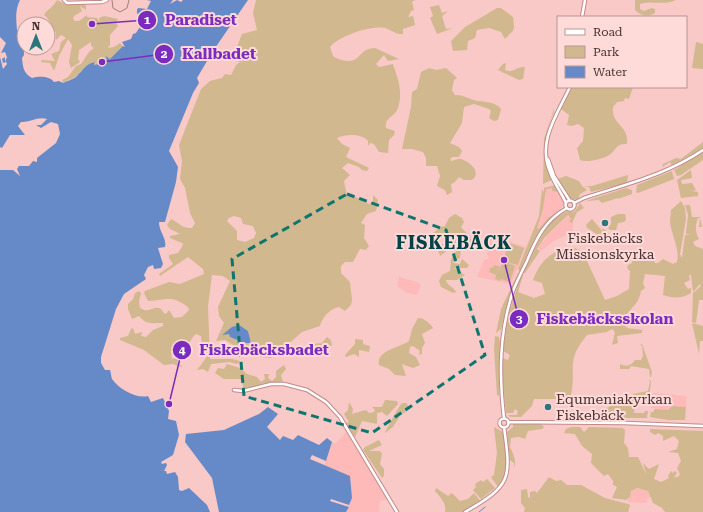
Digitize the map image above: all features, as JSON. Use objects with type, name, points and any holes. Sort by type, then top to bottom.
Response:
[{"type":"street","points":[[64,0],[67,3],[100,2],[107,0]]},
{"type":"street","points":[[582,16],[585,0]]},
{"type":"street","points":[[566,208],[566,202],[550,172],[546,160],[546,149],[550,126],[569,88]]},
{"type":"street","points":[[546,149],[554,176],[570,200],[574,203]]},
{"type":"street","points":[[574,203],[584,198],[655,176],[678,165],[703,150]]},
{"type":"street","points":[[566,202],[570,200]]},
{"type":"street","points":[[574,203],[573,209],[566,208],[551,220],[538,237],[514,290],[503,331],[500,390],[504,418],[508,422],[625,422],[703,426]]},
{"type":"street","points":[[234,390],[243,391],[271,384],[284,384],[307,390],[326,402],[340,417],[397,512]]},
{"type":"street","points":[[465,512],[492,496],[504,480],[508,462],[504,427],[501,426],[500,423],[504,418]]},
{"type":"street","points":[[504,427],[508,422]]},
{"type":"highlighted area","points":[[347,194],[446,230],[485,355],[372,433],[244,396],[232,259]]},
{"type":"shaded area","points":[[552,186],[564,199],[563,206],[539,229],[537,228],[544,203],[544,188]]},
{"type":"shaded area","points":[[568,216],[573,221],[573,232],[554,241],[541,251],[538,248],[548,235]]},
{"type":"shaded area","points":[[490,235],[526,247],[511,284],[477,277],[484,260],[489,259],[487,253]]},
{"type":"shaded area","points":[[399,277],[417,282],[421,285],[417,295],[407,293],[397,286]]},
{"type":"shaded area","points":[[652,394],[687,396],[686,407],[671,406],[668,410],[651,408]]},
{"type":"shaded area","points":[[347,431],[387,497],[386,500],[380,501],[379,512],[346,512],[352,498],[342,473],[324,466],[332,442],[335,444]]},
{"type":"shaded area","points":[[637,488],[648,491],[650,497],[647,499],[647,503],[627,502],[631,491]]},
{"type":"green space","points":[[57,0],[67,5],[84,4],[86,6],[86,10],[80,6],[82,11],[74,16],[73,19],[75,21],[79,21],[87,15],[87,17],[97,18],[100,23],[99,18],[104,16],[118,19],[116,22],[118,26],[110,35],[110,45],[108,48],[114,47],[120,43],[123,46],[119,51],[125,58],[110,59],[107,56],[108,62],[105,64],[106,71],[94,65],[96,63],[93,62],[80,72],[79,75],[63,83],[62,80],[68,77],[76,66],[81,64],[89,52],[94,48],[91,46],[91,42],[79,50],[78,59],[80,62],[71,68],[69,62],[72,45],[68,39],[59,56],[54,71],[50,63],[41,62],[42,60],[55,61],[52,56],[56,56],[56,52],[59,51],[61,42],[66,38],[61,35],[56,40],[56,16],[44,15]]},
{"type":"green space","points":[[256,0],[415,0],[412,2],[414,10],[411,11],[408,17],[413,16],[415,25],[403,29],[403,34],[396,33],[385,28],[372,28],[348,35],[330,47],[333,56],[338,59],[351,61],[356,59],[366,50],[375,48],[399,59],[388,61],[384,55],[376,64],[379,67],[393,64],[399,85],[400,96],[397,111],[388,119],[386,124],[386,128],[395,131],[394,135],[389,140],[388,153],[379,152],[374,144],[370,143],[368,146],[368,141],[358,135],[349,135],[337,138],[342,144],[350,148],[346,157],[369,168],[367,171],[362,170],[359,167],[348,163],[342,168],[350,175],[344,181],[347,196],[356,197],[369,204],[373,201],[373,195],[378,200],[376,211],[367,214],[361,223],[365,225],[364,238],[369,246],[366,250],[360,249],[353,262],[345,262],[341,266],[341,273],[350,282],[352,300],[351,305],[345,311],[339,307],[335,308],[324,317],[320,326],[302,332],[271,358],[251,356],[225,340],[216,341],[224,323],[219,316],[218,307],[230,281],[223,276],[212,275],[208,306],[210,359],[232,359],[240,361],[237,364],[229,362],[211,364],[208,372],[203,369],[197,370],[206,358],[206,352],[202,345],[201,336],[196,334],[186,346],[171,352],[172,359],[180,357],[177,363],[182,367],[173,364],[164,365],[144,350],[120,340],[120,338],[128,336],[133,328],[135,334],[142,332],[141,336],[146,337],[153,330],[163,326],[163,323],[147,322],[139,316],[132,319],[128,309],[128,304],[133,299],[135,293],[139,291],[141,293],[139,301],[140,308],[143,310],[159,308],[166,314],[169,310],[174,318],[182,317],[189,310],[188,307],[182,303],[169,299],[148,301],[144,293],[145,291],[169,282],[180,284],[204,274],[203,269],[188,257],[160,276],[159,274],[173,264],[169,258],[169,255],[178,253],[183,245],[182,243],[170,238],[170,236],[180,234],[170,229],[167,225],[171,219],[189,228],[192,228],[195,223],[190,213],[185,188],[180,179],[182,161],[179,145],[201,89],[210,81],[222,78],[225,74],[231,75],[236,65],[240,62],[245,63],[236,61],[233,57],[242,34],[257,30],[253,13]],"holes":[[[234,216],[241,218],[243,224],[253,226],[256,233],[254,238],[245,242],[237,240],[237,231],[227,221],[229,218]],[[237,325],[248,331],[251,343],[244,343],[230,337],[230,334],[223,334]]]},
{"type":"green space","points":[[635,0],[676,0],[667,3],[640,4],[640,9],[644,11],[652,8],[655,9],[655,13],[642,15],[635,10]]},
{"type":"green space","points":[[439,5],[442,13],[448,11],[442,16],[446,29],[453,28],[437,34],[430,18],[433,16],[430,7]]},
{"type":"green space","points":[[497,8],[501,8],[513,17],[513,30],[505,39],[501,32],[489,28],[477,30],[475,38],[468,41],[467,50],[453,51],[451,41],[465,27]]},
{"type":"green space","points":[[696,42],[703,44],[703,69],[692,68]]},
{"type":"green space","points":[[506,63],[505,70],[508,71],[525,67],[523,79],[519,80],[498,70],[503,64]]},
{"type":"green space","points":[[429,68],[436,70],[446,68],[457,78],[454,80],[452,90],[455,95],[494,104],[501,109],[498,120],[494,121],[489,118],[491,111],[489,109],[474,104],[464,107],[462,123],[450,143],[459,147],[462,151],[459,157],[452,157],[450,160],[464,160],[474,168],[476,174],[472,180],[464,180],[459,177],[454,183],[451,184],[452,192],[447,195],[445,190],[437,186],[440,176],[437,166],[426,166],[426,158],[423,152],[412,149],[402,149],[411,107],[412,92],[417,89],[421,72]]},
{"type":"green space","points":[[572,88],[633,88],[629,99],[625,98],[624,101],[617,102],[613,107],[615,118],[627,137],[627,144],[618,146],[603,158],[591,161],[580,160],[577,148],[583,141],[584,128],[578,124],[572,126],[567,125],[569,115],[561,109]]},
{"type":"green space","points":[[554,109],[545,146],[546,163],[552,180],[543,184],[544,139]]},
{"type":"green space","points":[[703,142],[703,148],[672,166],[670,162],[662,167],[663,164],[676,158],[681,159]]},
{"type":"green space","points":[[703,152],[703,160],[681,175],[677,176],[674,170]]},
{"type":"green space","points":[[691,170],[692,178],[681,180],[682,184],[692,183],[696,190],[692,191],[698,192],[698,196],[681,198],[677,180]]},
{"type":"green space","points":[[672,171],[674,179],[638,193],[636,192],[637,185]]},
{"type":"green space","points":[[628,175],[627,183],[591,192],[589,187],[584,186],[592,186]]},
{"type":"green space","points":[[566,176],[579,181],[587,190],[580,194],[578,199],[571,200],[557,179]]},
{"type":"green space","points":[[555,185],[559,192],[552,191],[552,188],[546,189],[543,209],[537,228],[539,229],[548,218],[561,210],[540,231],[520,272],[518,269],[539,216],[542,189],[544,192],[544,188]]},
{"type":"green space","points":[[626,188],[632,190],[632,194],[602,203],[599,200],[586,201]]},
{"type":"green space","points":[[681,201],[685,208],[686,219],[680,254],[682,258],[685,235],[691,235],[686,234],[688,215],[685,205],[690,205],[692,217],[700,217],[702,227],[699,227],[700,218],[698,218],[696,228],[699,239],[693,242],[695,246],[703,249],[703,300],[699,300],[696,323],[692,322],[693,293],[701,286],[700,284],[693,292],[691,275],[689,275],[690,280],[684,283],[688,289],[691,288],[691,293],[684,296],[670,297],[663,295],[665,276],[645,274],[643,283],[645,288],[641,291],[636,304],[625,317],[623,322],[627,328],[642,330],[642,333],[617,336],[618,343],[612,345],[615,332],[612,329],[607,332],[587,335],[580,345],[574,360],[570,399],[534,399],[532,406],[521,417],[511,417],[508,415],[517,415],[518,411],[515,409],[513,413],[506,413],[502,358],[508,360],[510,355],[503,351],[505,331],[512,303],[522,274],[518,292],[534,298],[545,294],[542,283],[533,280],[539,267],[553,254],[565,248],[572,247],[586,253],[586,259],[605,300],[617,296],[629,289],[630,271],[627,268],[628,265],[632,263],[631,253],[638,256],[652,256],[655,263],[658,263],[663,259],[673,264],[677,262],[678,257],[670,220],[671,210]]},
{"type":"green space","points":[[580,203],[584,208],[577,212],[572,223],[569,221],[571,219],[568,215],[545,237],[537,249],[540,251],[525,273],[523,273],[550,224],[557,217],[566,212],[575,211]]},
{"type":"green space","points":[[455,214],[462,218],[464,222],[461,227],[470,237],[474,247],[470,250],[467,245],[462,244],[460,246],[460,258],[455,260],[453,263],[460,264],[462,259],[469,265],[467,268],[454,268],[465,275],[457,280],[446,280],[456,292],[453,293],[441,287],[439,281],[442,275],[450,271],[451,260],[456,251],[449,249],[440,256],[436,244],[446,244],[449,237],[448,234],[428,238],[440,227],[445,226],[449,218]]},
{"type":"green space","points":[[618,214],[625,214],[626,220],[618,223],[616,230],[610,230],[608,228],[611,224],[611,217]]},
{"type":"green space","points":[[592,219],[603,232],[602,229],[604,229],[612,237],[615,244],[598,239],[595,233],[587,228],[586,225]]},
{"type":"green space","points":[[509,243],[524,248],[518,265],[506,262],[515,266],[510,282],[501,279],[500,281],[495,279],[498,269],[504,270],[498,268],[496,275],[489,272],[491,267],[493,268],[494,265],[501,267]]},
{"type":"green space","points":[[518,273],[511,290],[501,329],[496,333],[501,309]]},
{"type":"green space","points":[[418,318],[427,321],[433,328],[422,334],[425,343],[422,348],[422,354],[419,355],[420,351],[413,346],[410,347],[409,353],[416,357],[420,365],[413,368],[402,364],[406,376],[395,375],[389,369],[379,365],[379,360],[385,353],[409,341],[412,329]]},
{"type":"green space","points":[[692,323],[703,326],[703,341],[700,341],[699,354]]},
{"type":"green space","points":[[495,336],[499,337],[500,342],[499,396],[497,395],[494,349]]},
{"type":"green space","points":[[327,337],[331,340],[332,346],[320,347],[303,356],[299,355],[303,350],[308,350],[312,344],[322,343]]},
{"type":"green space","points":[[355,339],[363,340],[363,344],[370,346],[369,352],[359,350],[359,357],[354,354],[346,357],[345,355],[355,344]]},
{"type":"green space","points":[[642,344],[652,372],[651,377],[649,369],[631,366],[629,369],[620,369],[620,364],[629,365],[635,360],[641,360],[643,356],[642,346],[640,345]]},
{"type":"green space","points":[[227,364],[240,368],[247,374],[257,377],[261,382],[265,379],[264,374],[269,374],[268,378],[272,381],[276,377],[276,371],[284,365],[286,369],[281,375],[283,383],[264,383],[257,387],[243,389],[240,379],[224,379],[215,373],[218,368],[224,369]]},
{"type":"green space","points":[[648,379],[651,381],[649,401],[635,403],[634,413],[644,413],[645,411],[648,411],[647,418],[596,418],[617,401],[632,399],[633,394],[648,391],[650,381]]},
{"type":"green space","points":[[385,400],[397,401],[398,404],[387,416],[382,412],[377,413],[377,424],[362,421],[355,437],[346,423],[349,422],[344,414],[348,410],[349,402],[353,409],[352,414],[366,410],[369,413],[374,412],[375,410],[372,407],[382,407]]},
{"type":"green space","points":[[402,403],[406,403],[409,409],[400,416],[393,427],[385,433],[392,418]]},
{"type":"green space","points":[[672,406],[686,407],[685,420],[668,420],[650,417],[651,412],[655,409],[668,410]]},
{"type":"green space","points":[[513,424],[541,424],[544,427],[542,429],[528,431],[525,439],[519,437],[511,438],[510,447],[515,460],[514,468],[514,463],[510,460],[507,432],[513,427]]},
{"type":"green space","points":[[494,427],[503,432],[506,454],[505,475],[498,487],[491,477],[494,475],[497,453]]},
{"type":"green space","points":[[571,427],[580,427],[584,432],[589,427],[623,428],[625,430],[624,443],[628,448],[629,457],[638,457],[646,474],[643,463],[649,469],[659,464],[654,479],[661,482],[669,478],[668,476],[671,471],[673,473],[675,471],[677,473],[674,477],[678,477],[680,474],[677,468],[681,461],[678,453],[668,452],[677,449],[679,441],[674,436],[663,441],[663,436],[658,433],[655,435],[650,432],[650,429],[703,431],[703,512],[665,512],[662,508],[653,503],[648,491],[637,488],[631,491],[630,497],[626,500],[612,498],[617,487],[613,485],[613,481],[608,474],[604,476],[591,463],[592,454],[582,446],[575,434],[564,433],[566,429]]},
{"type":"green space","points":[[379,440],[382,445],[369,451],[380,451],[382,454],[380,464],[384,469],[384,476],[382,478],[363,450],[365,447]]},
{"type":"green space","points":[[549,477],[556,481],[561,480],[567,485],[581,485],[605,498],[628,504],[630,505],[628,512],[524,512],[525,508],[521,503],[521,490],[527,489],[528,497],[530,498],[530,492],[535,491],[537,493]]},
{"type":"green space","points":[[487,479],[495,488],[481,499],[473,490],[476,487],[475,484],[481,480],[483,482]]},
{"type":"green space","points":[[436,488],[448,496],[452,493],[460,501],[468,499],[474,493],[481,502],[463,512],[445,512],[444,503],[435,491]]},
{"type":"water","points":[[0,0],[20,0],[16,16],[16,56],[23,56],[22,58],[23,67],[25,72],[32,78],[44,77],[54,82],[59,81],[63,83],[75,78],[85,67],[90,64],[95,62],[94,65],[107,63],[106,56],[110,59],[123,46],[125,47],[122,42],[131,39],[133,34],[136,33],[143,22],[137,10],[138,8],[147,9],[151,1],[147,0],[173,0],[170,4],[177,0],[181,2],[183,0],[248,0],[213,51],[197,78],[199,83],[193,93],[169,151],[178,167],[176,182],[165,222],[159,222],[165,244],[165,247],[158,248],[163,264],[161,268],[154,269],[153,265],[148,267],[144,275],[146,279],[124,294],[116,309],[101,357],[101,363],[105,370],[110,370],[112,379],[123,390],[133,395],[143,397],[148,396],[151,402],[163,398],[169,411],[168,419],[176,421],[179,435],[173,455],[161,462],[162,464],[166,463],[167,465],[164,471],[166,471],[167,474],[175,472],[178,477],[179,490],[182,491],[189,488],[207,505],[210,512],[0,512],[0,170],[13,170],[20,176],[17,169],[19,166],[29,166],[33,161],[37,162],[37,158],[56,143],[60,134],[58,124],[51,122],[41,128],[36,125],[41,125],[47,119],[44,118],[21,122],[18,126],[25,135],[10,135],[2,148],[0,147],[0,57],[3,69],[7,64],[6,62],[3,63],[2,59],[5,57],[5,62],[7,57],[5,52],[1,53],[6,43],[0,37]]},
{"type":"water","points":[[239,325],[248,331],[251,343],[244,343],[230,337],[229,334],[222,335],[232,327]]},
{"type":"water","points":[[268,407],[278,414],[267,427],[280,440],[283,436],[293,440],[298,435],[319,445],[327,438],[332,442],[326,461],[312,455],[310,459],[350,476],[352,498],[349,505],[331,499],[330,501],[349,507],[346,512],[219,512],[212,478],[185,442],[186,434],[224,430],[259,414]]},
{"type":"waterway","points":[[479,512],[485,507]]},
{"type":"tram line","points":[[112,0],[113,8],[120,12],[127,8],[129,0]]},
{"type":"place","name":"Paradiset","points":[[92,24]]},
{"type":"place","name":"Kallbadet","points":[[102,62]]},
{"type":"place","name":"Fiskebäcks Missionskyrka","points":[[605,223]]},
{"type":"place","name":"Fiskebäcksskolan","points":[[504,260]]},
{"type":"place","name":"Fiskebäcksbadet","points":[[169,404]]},
{"type":"place","name":"Equmeniakyrkan Fiskebäck","points":[[548,407]]},
{"type":"district","name":"FISKEBÄCK","points":[[454,242]]}]
